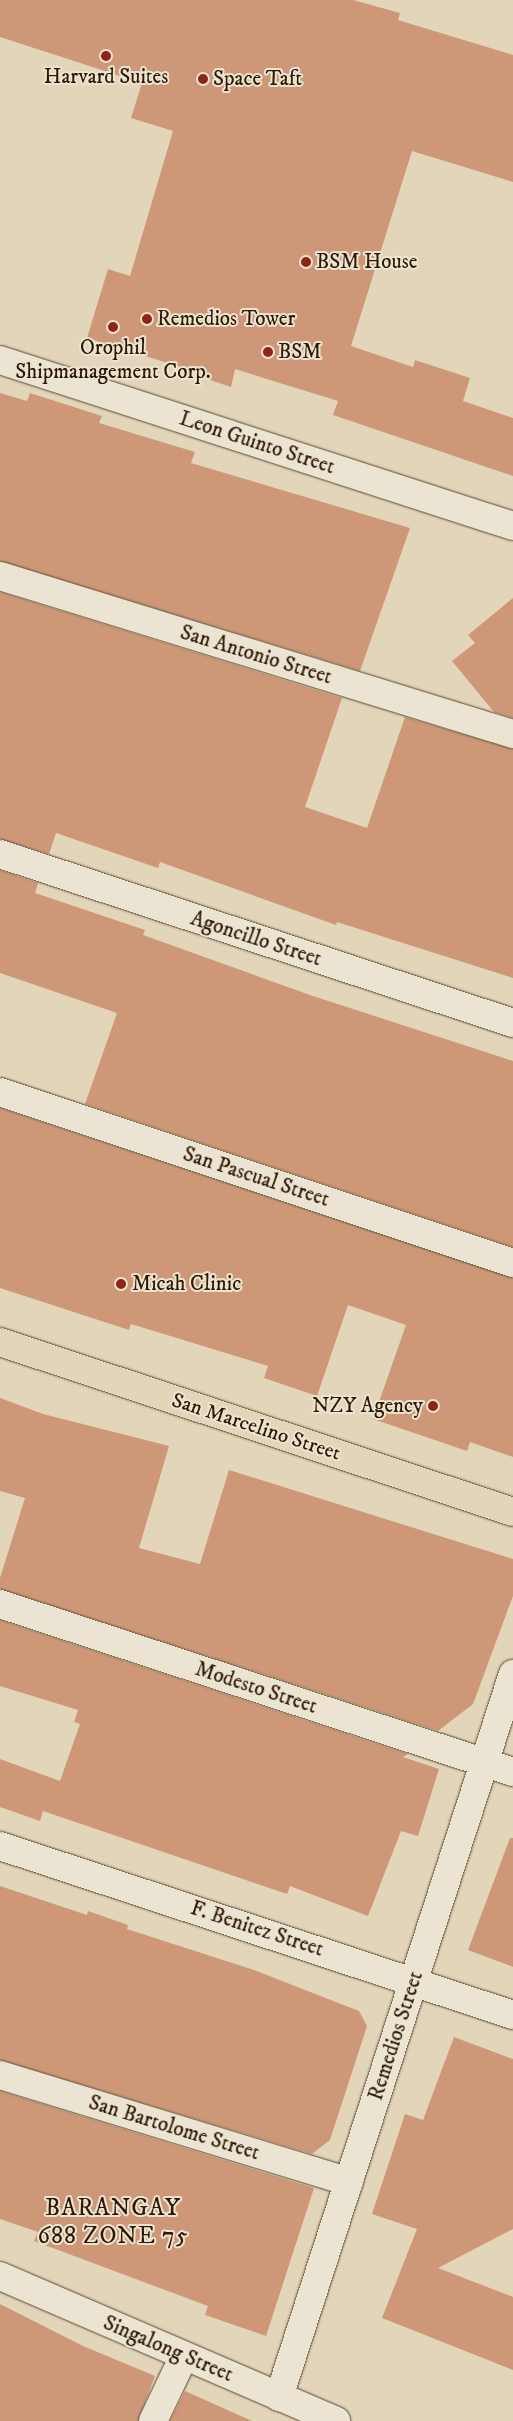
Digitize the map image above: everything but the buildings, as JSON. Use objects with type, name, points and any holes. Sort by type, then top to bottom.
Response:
[{"type":"main road","name":"San Marcelino Street","points":[[0,1342],[513,1512]]},
{"type":"street","name":"Leon Guinto Street","points":[[0,360],[513,526]]},
{"type":"street","name":"San Antonio Street","points":[[0,576],[513,734]]},
{"type":"street","name":"Agoncillo Street","points":[[0,854],[513,1023]]},
{"type":"street","name":"San Pascual Street","points":[[0,1092],[513,1263]]},
{"type":"street","name":"Modesto Street","points":[[0,1604],[513,1772]]},
{"type":"street","name":"Remedios Street","points":[[279,2397],[513,1674]]},
{"type":"street","name":"F. Benitez Street","points":[[0,1846],[513,2015]]},
{"type":"street","name":"San Bartolome Street","points":[[0,2075],[348,2182]]},
{"type":"street","name":"Singalong Street","points":[[0,2276],[279,2397],[321,2418]]},
{"type":"street","points":[[153,2421],[184,2356]]},
{"type":"place","name":"Harvard Suites","points":[[106,56]]},
{"type":"place","name":"Space Taft","points":[[203,79]]},
{"type":"place","name":"BSM House","points":[[306,262]]},
{"type":"place","name":"Remedios Tower","points":[[147,319]]},
{"type":"place","name":"Orophil Shipmanagement Corp.","points":[[113,327]]},
{"type":"place","name":"BSM","points":[[268,352]]},
{"type":"place","name":"Micah Clinic","points":[[121,1284]]},
{"type":"place","name":"NZY Agency","points":[[433,1406]]},
{"type":"district","name":"BARANGAY 688 ZONE 75","points":[[113,2223]]}]
